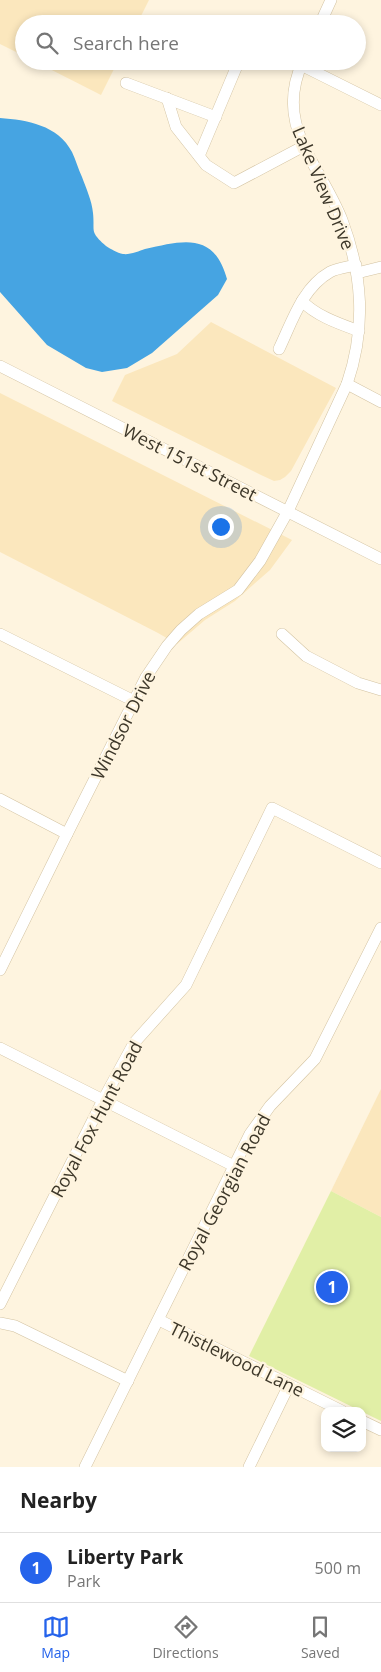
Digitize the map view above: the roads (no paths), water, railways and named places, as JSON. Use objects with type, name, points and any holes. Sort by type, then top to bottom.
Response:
[{"type":"street","points":[[323,15],[328,2]]},
{"type":"street","points":[[199,156],[235,70]]},
{"type":"street","name":"Lake View Drive","points":[[288,511],[347,384],[353,366],[359,331],[360,298],[357,268],[341,219],[304,146],[294,120],[294,93],[300,70]]},
{"type":"street","points":[[315,70],[381,105]]},
{"type":"street","points":[[126,82],[216,116]]},
{"type":"street","points":[[167,98],[176,127],[206,165],[234,183],[304,146]]},
{"type":"street","points":[[279,349],[305,295],[318,280],[331,271],[381,267]]},
{"type":"street","points":[[302,301],[307,306],[334,321],[359,331]]},
{"type":"street","name":"West 151st Street","points":[[0,366],[381,558]]},
{"type":"street","points":[[347,384],[381,402]]},
{"type":"street","name":"Windsor Drive","points":[[0,970],[134,701],[157,659],[182,630],[199,614],[238,590],[260,561],[288,511]]},
{"type":"street","points":[[0,634],[134,701]]},
{"type":"street","points":[[282,634],[306,656],[358,683],[381,690]]},
{"type":"street","points":[[0,799],[67,834]]},
{"type":"street","name":"Royal Fox Hunt Road","points":[[0,1304],[103,1100],[134,1043],[186,985],[272,808],[381,862]]},
{"type":"street","name":"Royal Georgian Road","points":[[85,1467],[250,1134],[270,1106],[315,1059],[381,928]]},
{"type":"street","points":[[0,1048],[234,1166]]},
{"type":"street","name":"Thistlewood Lane","points":[[159,1320],[334,1407]]},
{"type":"street","points":[[0,1323],[15,1326],[128,1382]]},
{"type":"street","points":[[249,1467],[289,1385]]},
{"type":"street","points":[[366,1423],[381,1430]]},
{"type":"water","points":[[0,118],[21,120],[41,126],[59,136],[66,143],[72,152],[90,199],[95,234],[106,246],[119,253],[126,254],[172,243],[185,242],[206,246],[214,253],[221,264],[227,279],[218,295],[152,353],[127,368],[102,372],[86,368],[47,345],[0,292]]},
{"type":"place","name":"Liberty Park","points":[[332,1287]]}]
